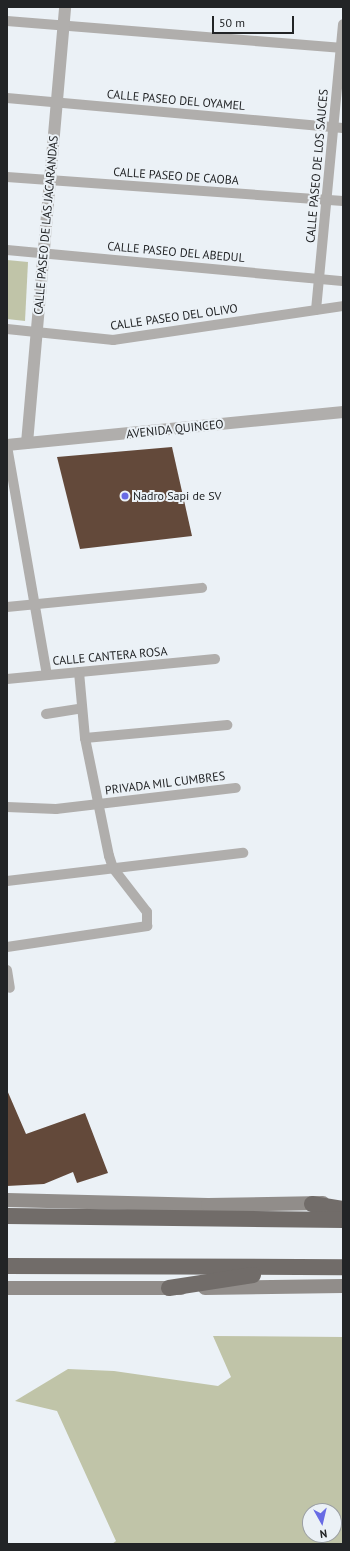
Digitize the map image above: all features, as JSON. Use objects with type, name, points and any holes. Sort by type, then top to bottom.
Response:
[{"type":"highway","points":[[312,1204],[343,1208]]},
{"type":"highway","points":[[7,1216],[343,1220]]},
{"type":"highway","points":[[7,1266],[343,1267]]},
{"type":"highway","points":[[169,1288],[298,1267]]},
{"type":"main road","points":[[7,1200],[208,1205],[343,1203]]},
{"type":"main road","points":[[7,1288],[343,1286]]},
{"type":"street","name":"CALLE PASEO DE LAS JACARANDAS","points":[[27,443],[65,7]]},
{"type":"street","points":[[7,21],[342,48]]},
{"type":"street","name":"CALLE PASEO DE LOS SAUCES","points":[[316,310],[326,199],[338,128],[343,24]]},
{"type":"street","name":"CALLE PASEO DEL OYAMEL","points":[[7,98],[338,128]]},
{"type":"street","name":"CALLE PASEO DE CAOBA","points":[[7,177],[343,201]]},
{"type":"street","name":"CALLE PASEO DEL ABEDUL","points":[[7,250],[343,281]]},
{"type":"street","name":"CALLE PASEO DEL OLIVO","points":[[7,329],[113,340],[343,306]]},
{"type":"street","name":"AVENIDA QUINCEO","points":[[7,445],[343,412]]},
{"type":"street","points":[[7,445],[47,675]]},
{"type":"street","points":[[7,608],[202,588]]},
{"type":"street","name":"CALLE CANTERA ROSA","points":[[7,679],[215,659]]},
{"type":"street","points":[[7,947],[147,926],[147,912],[114,868],[97,804],[85,738],[79,672]]},
{"type":"street","points":[[46,714],[82,708]]},
{"type":"street","points":[[85,738],[227,725]]},
{"type":"street","name":"PRIVADA MIL CUMBRES","points":[[7,807],[56,809],[236,788]]},
{"type":"street","points":[[7,881],[243,853]]},
{"type":"street","points":[[7,970],[10,988]]},
{"type":"green space","points":[[7,260],[28,262],[25,321],[7,319]]},
{"type":"green space","points":[[213,1336],[343,1337],[343,1544],[112,1544],[116,1541],[57,1411],[15,1401],[68,1369],[114,1371],[218,1386],[231,1377]]},
{"type":"building","name":"Nadro Sapi de SV","points":[[172,447],[192,536],[80,549],[57,457]]},
{"type":"building","points":[[7,1090],[26,1134],[85,1113],[108,1173],[77,1183],[73,1172],[44,1184],[7,1186]]},
{"type":"place","name":"Nadro Sapi de SV","points":[[125,496]]}]
